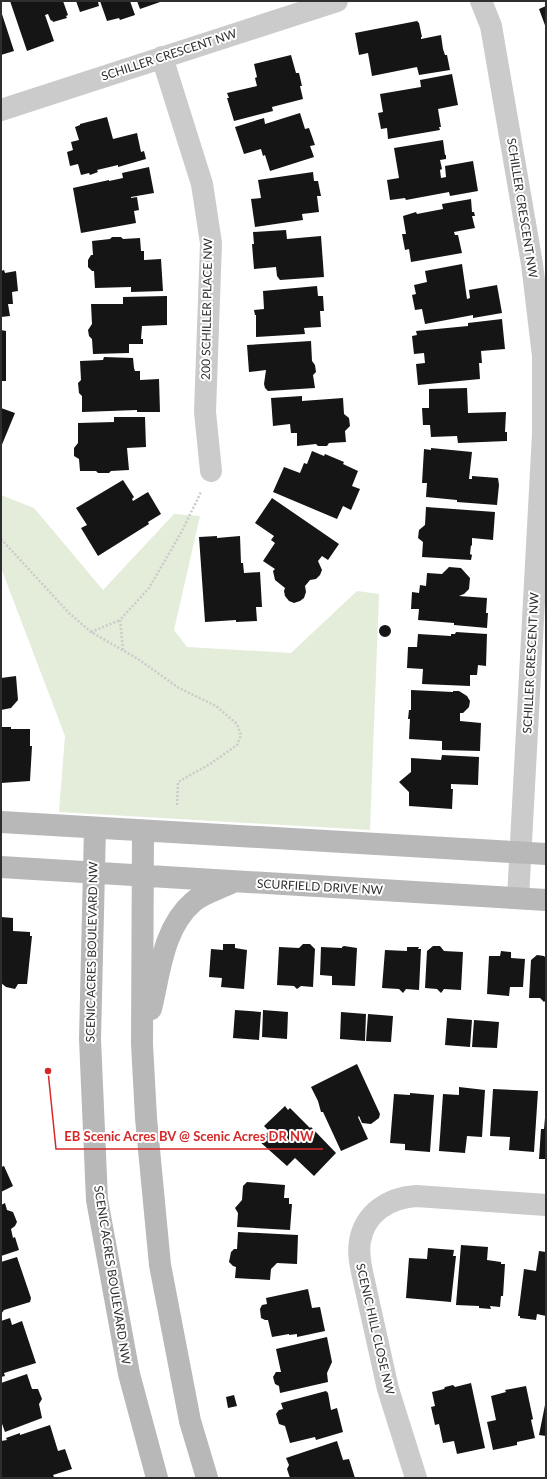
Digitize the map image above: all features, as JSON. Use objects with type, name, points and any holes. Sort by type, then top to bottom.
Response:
[{"type":"street","name":"SCHILLER CRESCENT NW","points":[[1,110],[337,1]]},
{"type":"street","name":"SCHILLER CRESCENT NW","points":[[481,1],[491,26],[532,264],[542,356],[543,434],[518,898]]},
{"type":"street","name":"200 SCHILLER PLACE NW","points":[[162,57],[202,184],[211,243],[205,412],[211,471]]},
{"type":"street","points":[[1,822],[546,854]]},
{"type":"street","name":"SCENIC ACRES BOULEVARD NW","points":[[95,828],[90,1039],[97,1200],[129,1374],[158,1478]]},
{"type":"street","points":[[143,830],[142,1044],[146,1118],[160,1265],[190,1421],[206,1478]]},
{"type":"street","name":"SCURFIELD DRIVE NW","points":[[1,867],[546,900]]},
{"type":"street","points":[[142,1044],[165,948],[174,925],[194,901],[234,882]]},
{"type":"street","name":"SCENIC HILL CLOSE NW","points":[[416,1478],[388,1388],[362,1272],[359,1255],[363,1230],[372,1216],[386,1204],[403,1197],[416,1196],[546,1205]]},
{"type":"path","points":[[91,632],[120,620],[149,588],[182,531],[211,471]]},
{"type":"path","points":[[1,539],[69,613],[91,632],[138,659],[179,688],[216,706],[237,724],[241,735],[237,745],[210,764],[178,782],[177,805]]},
{"type":"path","points":[[120,620],[123,650]]},
{"type":"green space","points":[[1,495],[34,508],[103,590],[174,514],[200,516],[174,630],[187,647],[291,653],[357,591],[379,594],[370,830],[59,812],[65,736],[1,568]]},
{"type":"building","points":[[10,1],[63,1],[68,15],[66,16],[67,18],[53,22],[48,14],[45,15],[54,41],[27,51]]},
{"type":"building","points":[[76,1],[100,1],[98,2],[99,6],[80,12]]},
{"type":"building","points":[[100,1],[130,1],[135,15],[120,20],[119,18],[107,21]]},
{"type":"building","points":[[137,1],[163,1],[140,9]]},
{"type":"building","points":[[546,6],[546,28],[539,9]]},
{"type":"building","points":[[1,11],[14,51],[1,55]]},
{"type":"building","points":[[417,21],[419,23],[422,37],[421,39],[441,35],[443,49],[445,55],[447,55],[450,70],[419,75],[417,67],[372,76],[368,53],[359,55],[355,33]]},
{"type":"building","points":[[291,55],[296,73],[299,73],[303,99],[272,107],[273,111],[234,121],[227,98],[229,98],[227,93],[257,86],[255,78],[257,77],[254,64]]},
{"type":"building","points":[[452,74],[458,105],[438,109],[441,127],[439,127],[440,130],[388,139],[387,128],[381,129],[378,113],[383,112],[380,94],[421,87],[420,80]]},
{"type":"building","points":[[300,113],[305,129],[309,128],[315,145],[310,146],[314,157],[270,171],[265,155],[263,156],[261,149],[244,154],[235,127],[264,118],[265,124]]},
{"type":"building","points":[[107,117],[113,139],[137,133],[141,152],[144,151],[146,159],[118,167],[118,165],[97,170],[98,172],[90,175],[89,173],[81,175],[78,164],[70,166],[67,152],[73,150],[71,142],[79,140],[75,127],[80,124]]},
{"type":"building","points":[[443,140],[446,159],[440,160],[442,169],[440,170],[441,178],[446,177],[445,166],[473,161],[478,191],[450,196],[449,192],[406,200],[405,198],[390,200],[387,180],[399,178],[394,148]]},
{"type":"building","points":[[149,167],[154,193],[131,197],[137,197],[139,210],[134,211],[136,223],[81,233],[73,188],[123,178],[122,173]]},
{"type":"building","points":[[313,172],[314,181],[318,181],[321,196],[317,196],[319,212],[302,214],[303,220],[255,227],[251,199],[261,198],[258,180]]},
{"type":"building","points":[[471,199],[472,212],[474,212],[475,216],[472,216],[475,228],[454,232],[455,235],[458,235],[462,253],[411,262],[409,249],[405,250],[402,234],[406,234],[403,216],[416,212],[417,214],[443,209],[442,204]]},
{"type":"building","points":[[286,230],[287,239],[321,236],[324,277],[280,280],[277,276],[276,267],[254,269],[252,244],[254,244],[253,232]]},
{"type":"building","points":[[112,237],[121,237],[123,239],[140,238],[141,251],[144,251],[144,260],[161,259],[163,291],[131,292],[131,287],[95,288],[94,271],[88,267],[88,260],[91,255],[93,255],[92,241],[110,239]]},
{"type":"building","points":[[462,264],[467,299],[470,298],[469,290],[497,285],[502,313],[473,318],[473,315],[425,324],[422,309],[415,310],[412,295],[416,294],[414,285],[427,282],[425,271]]},
{"type":"building","points":[[4,270],[5,273],[16,271],[18,291],[12,292],[13,304],[8,304],[10,316],[1,317],[1,271]]},
{"type":"building","points":[[317,286],[318,296],[323,296],[324,311],[320,311],[321,327],[304,328],[305,334],[256,337],[256,315],[254,310],[264,309],[263,291]]},
{"type":"building","points":[[167,296],[167,325],[142,326],[141,339],[143,339],[143,344],[129,344],[129,353],[93,354],[92,339],[89,336],[88,330],[92,324],[91,304],[123,304],[123,297]]},
{"type":"building","points":[[502,319],[505,349],[481,351],[482,363],[479,363],[480,379],[418,385],[416,364],[425,363],[424,353],[414,354],[412,336],[417,335],[416,331],[468,326],[468,323]]},
{"type":"building","points":[[1,330],[6,331],[6,381],[1,381]]},
{"type":"building","points":[[311,341],[312,361],[315,365],[316,372],[313,375],[315,388],[268,391],[264,384],[266,370],[249,372],[247,345]]},
{"type":"building","points":[[104,357],[133,358],[135,371],[140,371],[140,380],[159,379],[160,412],[137,412],[137,410],[82,412],[82,396],[79,393],[78,383],[81,380],[80,361],[103,360]]},
{"type":"building","points":[[467,388],[468,413],[506,412],[505,432],[507,432],[507,441],[458,443],[457,436],[431,437],[430,425],[423,425],[422,408],[429,408],[429,389]]},
{"type":"building","points":[[302,396],[302,401],[343,398],[344,414],[349,418],[350,426],[345,431],[346,442],[329,443],[327,446],[318,446],[316,444],[297,446],[297,433],[291,433],[290,424],[273,426],[271,398]]},
{"type":"building","points":[[1,408],[15,413],[1,447]]},
{"type":"building","points":[[114,417],[145,417],[146,447],[127,448],[129,470],[111,471],[109,473],[80,471],[79,459],[74,456],[74,448],[78,443],[78,423],[114,422]]},
{"type":"building","points":[[431,448],[472,452],[469,479],[472,479],[472,476],[498,478],[499,485],[497,505],[457,502],[457,500],[426,497],[427,483],[422,483],[424,449],[431,450]]},
{"type":"building","points":[[312,451],[324,456],[325,454],[344,462],[343,464],[358,471],[352,486],[360,489],[351,510],[343,506],[337,519],[273,492],[284,467],[300,473],[304,463],[307,464]]},
{"type":"building","points":[[123,480],[134,497],[132,499],[133,501],[148,492],[161,514],[148,522],[149,524],[98,556],[81,528],[87,525],[76,508]]},
{"type":"building","points":[[272,498],[339,544],[328,560],[322,556],[318,561],[322,570],[320,575],[316,579],[310,580],[305,586],[306,592],[304,598],[294,603],[289,601],[285,596],[285,588],[275,580],[273,571],[275,569],[263,561],[275,543],[271,540],[274,536],[255,523]]},
{"type":"building","points":[[426,507],[495,512],[493,540],[472,538],[470,554],[472,555],[471,560],[422,557],[423,542],[418,538],[419,530],[425,525]]},
{"type":"building","points":[[217,536],[217,538],[240,536],[241,563],[243,563],[244,573],[260,572],[262,607],[256,607],[257,621],[236,622],[236,620],[205,622],[199,537]]},
{"type":"building","points":[[449,567],[461,568],[470,578],[469,589],[464,594],[459,596],[487,598],[487,628],[418,620],[419,609],[411,609],[412,592],[419,593],[420,585],[426,586],[427,573],[442,574]]},
{"type":"building","points":[[387,625],[390,626],[390,636],[383,637],[380,636],[379,629],[380,626]]},
{"type":"building","points":[[456,632],[487,634],[486,666],[478,665],[477,675],[470,675],[470,686],[422,684],[423,669],[407,668],[408,647],[417,647],[418,634],[451,636],[451,634],[455,634]]},
{"type":"building","points":[[16,676],[18,700],[11,708],[1,710],[1,678]]},
{"type":"building","points":[[411,690],[459,691],[467,696],[470,701],[469,707],[463,713],[460,713],[460,721],[481,723],[480,751],[442,750],[442,741],[409,739],[410,719],[408,719],[409,710],[411,710]]},
{"type":"building","points":[[1,727],[11,727],[11,729],[30,729],[30,746],[32,746],[30,781],[1,783]]},
{"type":"building","points":[[442,755],[479,757],[478,785],[451,784],[451,789],[453,789],[452,809],[409,806],[409,792],[399,782],[411,772],[411,758],[441,760]]},
{"type":"building","points":[[1,917],[13,918],[13,931],[30,932],[30,936],[32,936],[27,984],[18,984],[15,989],[6,987],[1,983]]},
{"type":"building","points":[[223,944],[235,944],[235,948],[247,950],[244,989],[221,987],[222,978],[209,977],[211,949],[223,950]]},
{"type":"building","points":[[303,944],[310,944],[315,949],[313,987],[301,986],[297,989],[294,986],[277,985],[279,947],[299,948]]},
{"type":"building","points":[[344,946],[357,948],[355,986],[332,985],[332,976],[320,975],[321,947],[342,948]]},
{"type":"building","points":[[433,946],[440,946],[444,951],[463,952],[461,990],[444,989],[441,993],[437,989],[425,988],[427,951]]},
{"type":"building","points":[[407,947],[419,947],[418,949],[421,949],[419,990],[406,989],[403,993],[399,989],[382,988],[385,950],[407,951]]},
{"type":"building","points":[[501,951],[511,952],[511,958],[525,959],[523,987],[510,987],[509,996],[487,994],[489,956],[500,956]]},
{"type":"building","points":[[537,955],[544,956],[546,958],[546,1000],[544,1002],[540,998],[529,998],[531,960]]},
{"type":"building","points":[[235,1010],[261,1012],[259,1040],[233,1038]]},
{"type":"building","points":[[263,1010],[288,1012],[287,1039],[262,1037]]},
{"type":"building","points":[[341,1012],[366,1014],[365,1041],[340,1039]]},
{"type":"building","points":[[368,1014],[393,1016],[391,1042],[366,1041]]},
{"type":"building","points":[[447,1018],[472,1020],[470,1047],[445,1045]]},
{"type":"building","points":[[474,1020],[499,1022],[497,1048],[472,1047]]},
{"type":"building","points":[[357,1064],[380,1114],[379,1118],[371,1124],[362,1123],[359,1116],[358,1117],[368,1139],[341,1151],[323,1112],[321,1112],[318,1101],[311,1087]]},
{"type":"building","points":[[459,1087],[485,1090],[482,1137],[467,1136],[465,1153],[439,1151],[443,1094],[459,1095]]},
{"type":"building","points":[[493,1089],[538,1091],[534,1152],[509,1150],[510,1137],[490,1136]]},
{"type":"building","points":[[410,1093],[434,1095],[430,1152],[405,1150],[405,1144],[390,1143],[394,1094],[410,1095]]},
{"type":"building","points":[[285,1106],[288,1110],[290,1108],[310,1128],[311,1127],[336,1153],[314,1176],[295,1158],[287,1166],[259,1141],[269,1131],[264,1126]]},
{"type":"building","points":[[545,1118],[546,1159],[539,1159],[541,1129],[544,1129]]},
{"type":"building","points":[[4,1166],[13,1186],[1,1192],[1,1167]]},
{"type":"building","points":[[247,1182],[285,1185],[284,1198],[289,1198],[289,1204],[292,1204],[290,1230],[237,1227],[238,1213],[235,1208],[242,1200],[243,1186]]},
{"type":"building","points":[[5,1203],[7,1210],[13,1212],[17,1222],[11,1229],[13,1238],[15,1237],[19,1250],[1,1256],[1,1205]]},
{"type":"building","points":[[238,1232],[298,1235],[297,1264],[277,1263],[271,1269],[270,1280],[235,1278],[236,1267],[229,1262],[231,1252],[234,1249],[237,1249]]},
{"type":"building","points":[[461,1245],[488,1247],[487,1260],[505,1264],[503,1296],[501,1296],[500,1307],[490,1306],[491,1309],[479,1308],[479,1306],[456,1305]]},
{"type":"building","points":[[428,1248],[454,1250],[453,1256],[456,1256],[451,1302],[406,1298],[409,1258],[427,1259]]},
{"type":"building","points":[[539,1251],[546,1252],[546,1316],[537,1314],[536,1320],[520,1318],[520,1316],[518,1316],[524,1269],[536,1271]]},
{"type":"building","points":[[17,1257],[31,1298],[30,1302],[4,1310],[1,1314],[1,1262]]},
{"type":"building","points":[[308,1289],[312,1308],[320,1307],[325,1331],[297,1337],[297,1334],[289,1334],[272,1337],[268,1320],[261,1318],[260,1309],[262,1305],[267,1304],[266,1298]]},
{"type":"building","points":[[10,1318],[12,1325],[22,1321],[36,1363],[4,1373],[5,1376],[1,1377],[1,1321]]},
{"type":"building","points":[[327,1337],[332,1362],[327,1373],[328,1382],[280,1393],[279,1386],[275,1384],[273,1377],[276,1372],[281,1372],[276,1349]]},
{"type":"building","points":[[27,1374],[32,1389],[38,1389],[42,1399],[39,1404],[42,1418],[5,1432],[1,1421],[1,1383]]},
{"type":"building","points":[[471,1383],[485,1448],[457,1454],[454,1441],[443,1443],[439,1424],[435,1425],[431,1407],[435,1406],[432,1392],[453,1385],[455,1387]]},
{"type":"building","points":[[526,1386],[533,1419],[531,1420],[535,1438],[517,1442],[517,1445],[493,1450],[487,1422],[496,1420],[491,1396],[506,1392],[505,1390]]},
{"type":"building","points":[[326,1391],[328,1393],[331,1410],[337,1408],[343,1432],[316,1440],[315,1437],[290,1443],[285,1426],[279,1424],[276,1414],[279,1410],[283,1409],[281,1403]]},
{"type":"building","points":[[234,1395],[237,1406],[228,1408],[226,1397]]},
{"type":"building","points":[[546,1405],[546,1436],[539,1435]]},
{"type":"building","points":[[50,1425],[58,1451],[65,1449],[72,1469],[53,1475],[54,1477],[51,1478],[1,1478],[1,1441],[7,1440],[6,1438],[20,1433],[20,1435]]},
{"type":"building","points":[[337,1441],[343,1460],[349,1459],[355,1478],[290,1478],[287,1469],[289,1465],[286,1458]]},
{"type":"place","name":"EB Scenic Acres BV @ Scenic Acres DR NW","points":[[48,1071]]}]
